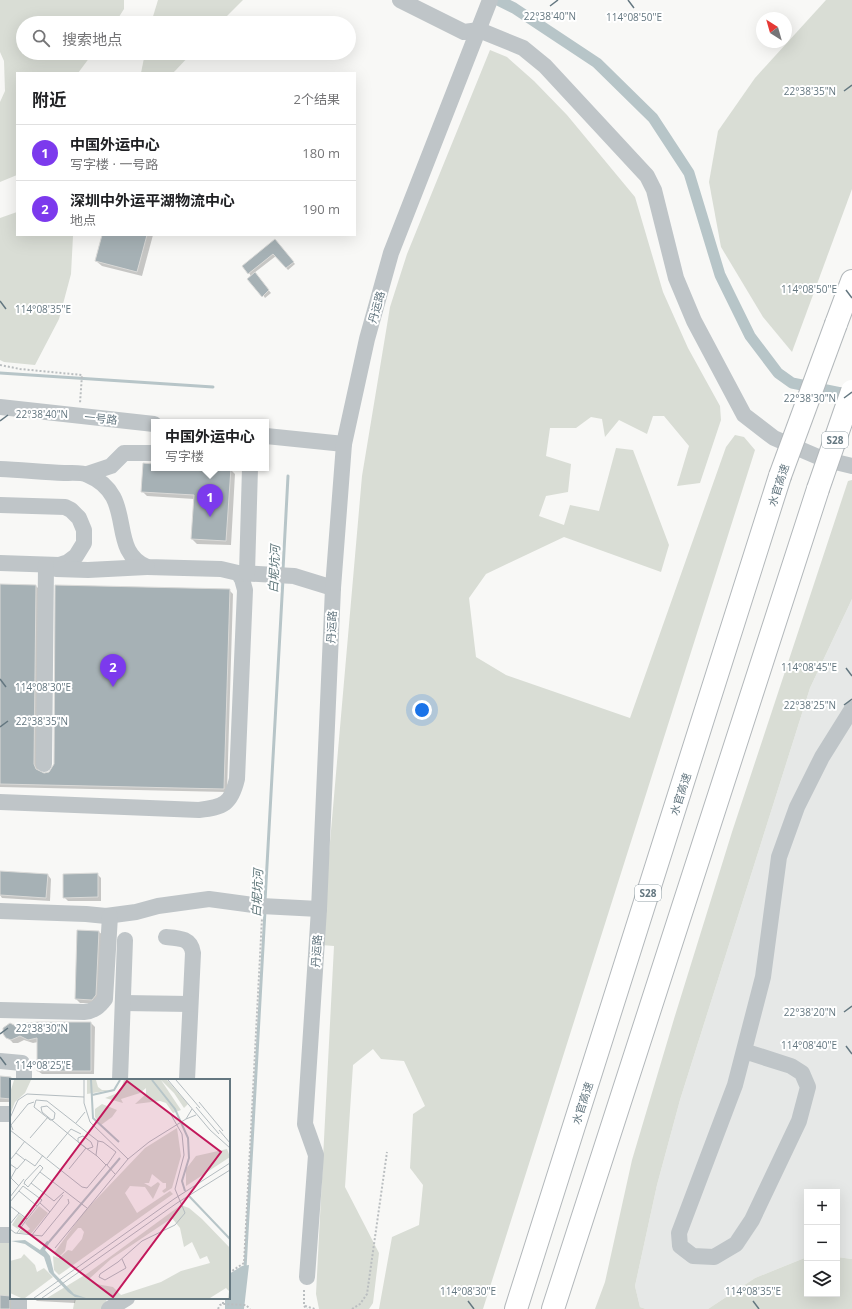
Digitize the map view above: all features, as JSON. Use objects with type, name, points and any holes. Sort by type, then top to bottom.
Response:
[{"type":"highway","name":"水官高速","points":[[516,1309],[780,476],[852,282]]},
{"type":"highway","name":"S28","points":[[553,1309],[818,489],[852,391]]},
{"type":"street","points":[[400,0],[464,32],[482,23],[523,48],[545,66],[647,176],[654,190],[676,278],[694,321],[744,416],[774,438],[824,459],[852,466]]},
{"type":"street","name":"丹运路","points":[[307,1277],[316,1155],[305,1124],[319,909],[333,588],[344,444],[367,339],[391,253],[490,0]]},
{"type":"street","name":"一号路","points":[[0,407],[151,424]]},
{"type":"street","points":[[269,436],[344,444]]},
{"type":"street","points":[[0,469],[87,474],[111,466],[124,453],[151,453]]},
{"type":"street","points":[[0,802],[199,810],[217,808],[226,803],[234,794],[237,779],[245,590],[242,579],[249,573],[250,471]]},
{"type":"street","points":[[87,474],[101,482],[112,492],[127,551],[139,564],[147,567]]},
{"type":"street","points":[[0,505],[65,507],[79,518],[84,530],[84,543],[68,562],[46,565],[0,563]]},
{"type":"street","points":[[44,764],[46,565]]},
{"type":"street","points":[[0,567],[88,570],[147,567],[221,569],[249,573],[294,576],[333,588]]},
{"type":"street","points":[[744,1051],[791,1066],[802,1073],[808,1087],[799,1121],[752,1220],[736,1244],[714,1257],[692,1256],[680,1246],[679,1233],[735,1085],[763,977],[779,857],[797,807],[822,757],[852,709]]},
{"type":"street","points":[[0,911],[110,916],[136,912],[158,906],[209,899],[262,912],[300,908],[319,909]]},
{"type":"street","points":[[0,1010],[84,1012],[92,1011],[99,1007],[105,999],[110,916]]},
{"type":"street","points":[[166,937],[182,938],[192,946],[187,1079]]},
{"type":"street","points":[[120,1079],[125,940]]},
{"type":"street","points":[[123,1003],[190,1004]]},
{"type":"street","points":[[0,1061],[18,1061],[22,1063],[24,1068],[24,1079]]},
{"type":"path","points":[[0,365],[20,369],[82,375],[80,416]]},
{"type":"path","points":[[230,1272],[244,1263],[262,912]]},
{"type":"path","points":[[352,1309],[360,1304],[367,1294],[387,1152]]},
{"type":"path","points":[[307,1277],[304,1291],[304,1306],[307,1309]]},
{"type":"path","points":[[223,1299],[223,1304]]},
{"type":"path","points":[[218,1309],[220,1305],[223,1304],[246,1305],[250,1309]]},
{"type":"path","points":[[304,1306],[315,1309]]},
{"type":"shaded area","points":[[0,0],[124,0],[124,9],[120,16],[16,16],[16,60],[88,60],[79,72],[16,72],[16,175],[0,182],[0,102],[5,91],[4,61],[0,52]]},
{"type":"shaded area","points":[[158,0],[243,0],[227,16],[153,16]]},
{"type":"shaded area","points":[[826,0],[852,0],[852,189],[792,352],[763,317],[721,247],[709,182],[718,131],[755,78],[782,48],[792,48],[792,37]]},
{"type":"shaded area","points":[[490,50],[507,57],[534,81],[567,115],[635,197],[663,292],[688,348],[720,406],[721,420],[700,483],[677,486],[689,446],[664,416],[653,416],[647,434],[619,420],[605,437],[602,419],[591,417],[576,428],[550,428],[546,456],[571,464],[568,492],[546,496],[539,516],[564,525],[570,505],[599,511],[616,448],[633,450],[669,545],[661,572],[564,537],[486,574],[469,598],[476,657],[506,675],[630,718],[726,447],[735,435],[744,437],[755,450],[483,1309],[379,1309],[392,1237],[419,1225],[423,1185],[410,1168],[413,1114],[425,1106],[404,1061],[381,1059],[373,1049],[353,1065],[345,1187],[379,1253],[373,1303],[369,1309],[319,1309],[316,1294],[334,946],[321,945],[362,476],[390,307],[407,254]]},
{"type":"shaded area","points":[[144,60],[185,60],[174,72],[141,72]]},
{"type":"shaded area","points":[[16,212],[16,236],[73,236],[71,274],[59,319],[35,365],[4,362],[0,360],[0,218]]},
{"type":"shaded area","points":[[852,480],[852,599],[810,688],[680,1100],[657,1185],[635,1286],[640,1307],[646,1309],[595,1309],[605,1282],[632,1160],[674,1019],[732,832],[848,481]]},
{"type":"shaded area","points":[[852,599],[852,1259],[840,1257],[840,1189],[804,1189],[804,1258],[755,1278],[708,1309],[646,1309],[640,1307],[635,1286],[657,1185],[680,1100],[810,688]]},
{"type":"shaded area","points":[[0,1241],[10,1241],[10,1299],[12,1299],[12,1309],[0,1309]]},
{"type":"shaded area","points":[[840,1257],[852,1259],[852,1309],[708,1309],[755,1278],[804,1258],[804,1297],[840,1297]]},
{"type":"shaded area","points":[[249,1265],[244,1309],[225,1309],[225,1299],[230,1299],[230,1273],[242,1266]]},
{"type":"shaded area","points":[[75,1299],[107,1299],[105,1307],[101,1309],[73,1309]]},
{"type":"building","points":[[102,236],[147,236],[137,272],[95,261]]},
{"type":"building","points":[[275,239],[294,262],[286,268],[273,254],[248,274],[242,266]]},
{"type":"building","points":[[255,272],[269,290],[262,297],[247,279]]},
{"type":"building","points":[[143,463],[151,464],[151,471],[231,471],[226,541],[191,539],[194,495],[141,492]]},
{"type":"building","points":[[0,584],[36,585],[34,764],[36,769],[44,773],[49,772],[54,764],[55,585],[230,589],[224,789],[0,784]]},
{"type":"building","points":[[0,871],[48,874],[46,898],[0,895]]},
{"type":"building","points":[[98,873],[98,897],[63,898],[63,874]]},
{"type":"building","points":[[77,930],[99,931],[96,995],[92,1000],[75,999]]},
{"type":"building","points":[[91,1022],[91,1071],[37,1071],[37,1038],[28,1040],[20,1036],[11,1040],[6,1038],[3,1034],[3,1028],[10,1023],[20,1028],[27,1023]]},
{"type":"building","points":[[0,1076],[11,1077],[10,1099],[0,1098]]},
{"type":"building","points":[[0,1295],[10,1296],[10,1309],[0,1309]]},
{"type":"waterway","points":[[498,0],[514,8],[597,63],[653,118],[689,173],[720,275],[750,336],[778,373],[792,383],[852,395]]},
{"type":"waterway","name":"白坭坑河","points":[[0,373],[213,387]]},
{"type":"waterway","name":"白坭坑河","points":[[283,570],[288,476]]},
{"type":"waterway","name":"白坭坑河","points":[[265,901],[283,579]]},
{"type":"waterway","name":"白坭坑河","points":[[245,1269],[265,911]]},
{"type":"place","name":"中国外运中心","points":[[210,517]]},
{"type":"place","name":"深圳中外运平湖物流中心","points":[[113,687]]}]
